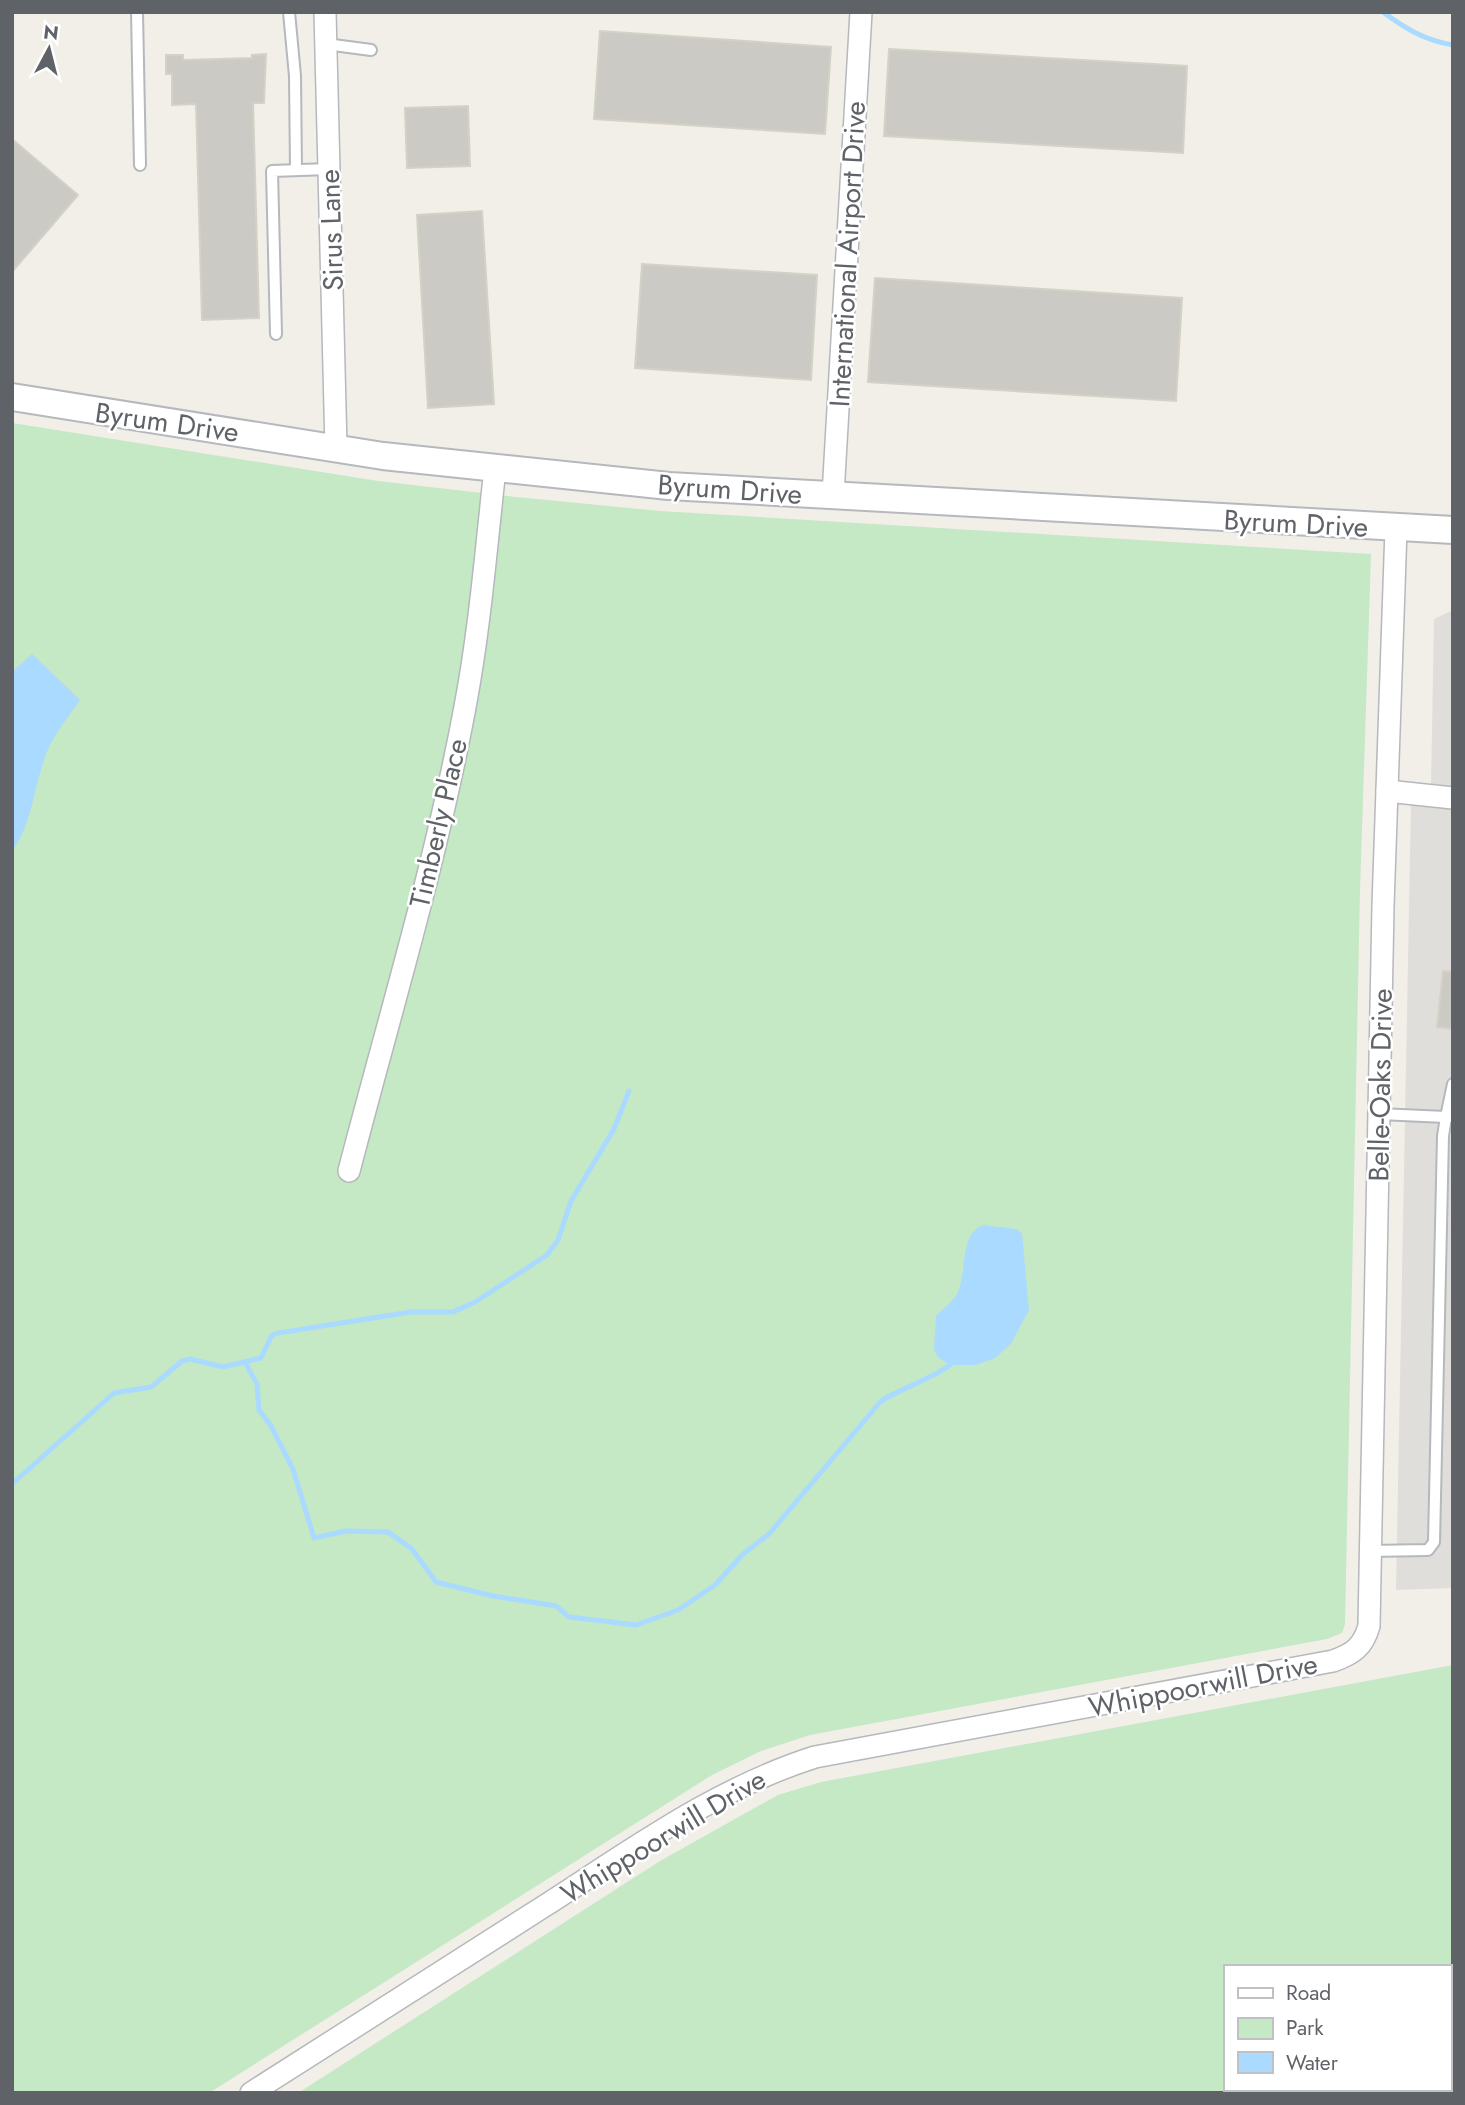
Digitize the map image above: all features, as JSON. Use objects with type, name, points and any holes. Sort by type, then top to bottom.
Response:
[{"type":"street","name":"Sirus Lane","points":[[325,12],[336,448]]},
{"type":"street","name":"International Airport Drive","points":[[833,495],[861,12]]},
{"type":"street","name":"Byrum Drive","points":[[12,397],[336,448],[495,469],[669,486],[1396,529],[1453,530]]},
{"type":"street","name":"Timberly Place","points":[[349,1171],[422,892],[465,710],[495,469]]},
{"type":"street","name":"Belle-Oaks Drive","points":[[1364,1640],[1369,1626],[1379,1114],[1396,529]]},
{"type":"street","points":[[1387,791],[1453,798]]},
{"type":"street","name":"Whippoorwill Drive","points":[[251,2093],[648,1840],[723,1794],[769,1772],[815,1757],[1333,1661],[1356,1651],[1364,1640]]},
{"type":"lane","points":[[136,12],[140,165]]},
{"type":"lane","points":[[289,12],[295,76],[296,170]]},
{"type":"lane","points":[[326,44],[371,50]]},
{"type":"lane","points":[[276,334],[272,170],[329,169]]},
{"type":"lane","points":[[1369,1551],[1428,1550],[1433,1542],[1449,1117],[1453,1084]]},
{"type":"lane","points":[[1379,1114],[1449,1117]]},
{"type":"shaded area","points":[[1453,610],[1453,1588],[1396,1590],[1411,804],[1416,783],[1431,785],[1434,619]]},
{"type":"green space","points":[[12,423],[378,481],[660,511],[1371,554],[1360,890],[1345,1624],[1342,1633],[1327,1639],[810,1735],[761,1751],[712,1775],[209,2093],[12,2093]]},
{"type":"green space","points":[[1453,1665],[1453,2093],[298,2093],[660,1861],[778,1795],[821,1782]]},
{"type":"water","points":[[32,654],[80,700],[47,752],[28,819],[12,851],[12,672]]},
{"type":"water","points":[[983,1225],[1016,1229],[1022,1233],[1029,1310],[1011,1344],[995,1358],[976,1365],[950,1365],[939,1358],[934,1350],[936,1316],[956,1296],[970,1237]]},
{"type":"building","points":[[600,31],[831,47],[825,134],[594,119]]},
{"type":"building","points":[[889,49],[1187,66],[1183,153],[884,136]]},
{"type":"building","points":[[266,54],[264,103],[253,103],[259,318],[202,320],[196,104],[172,105],[172,74],[166,74],[166,55],[183,55],[183,60],[252,58],[252,55]]},
{"type":"building","points":[[468,106],[470,166],[407,168],[405,108]]},
{"type":"building","points":[[12,139],[78,195],[12,272]]},
{"type":"building","points":[[482,211],[494,404],[428,408],[417,215]]},
{"type":"building","points":[[642,264],[817,275],[811,380],[635,368]]},
{"type":"building","points":[[875,278],[1182,298],[1176,401],[868,382]]},
{"type":"building","points":[[1443,971],[1453,972],[1453,1029],[1437,1027]]},
{"type":"waterway","points":[[1383,12],[1416,33],[1453,45]]},
{"type":"waterway","points":[[12,1484],[114,1393],[151,1387],[182,1361],[190,1359],[223,1367],[261,1358],[272,1335],[278,1333],[411,1312],[453,1312],[475,1302],[547,1255],[558,1240],[571,1201],[614,1129],[629,1091]]},
{"type":"waterway","points":[[246,1364],[257,1384],[259,1410],[271,1426],[293,1469],[314,1538],[346,1531],[388,1532],[412,1549],[436,1582],[493,1596],[556,1606],[569,1617],[636,1625],[678,1610],[715,1585],[743,1554],[769,1534],[881,1401],[950,1365]]}]
